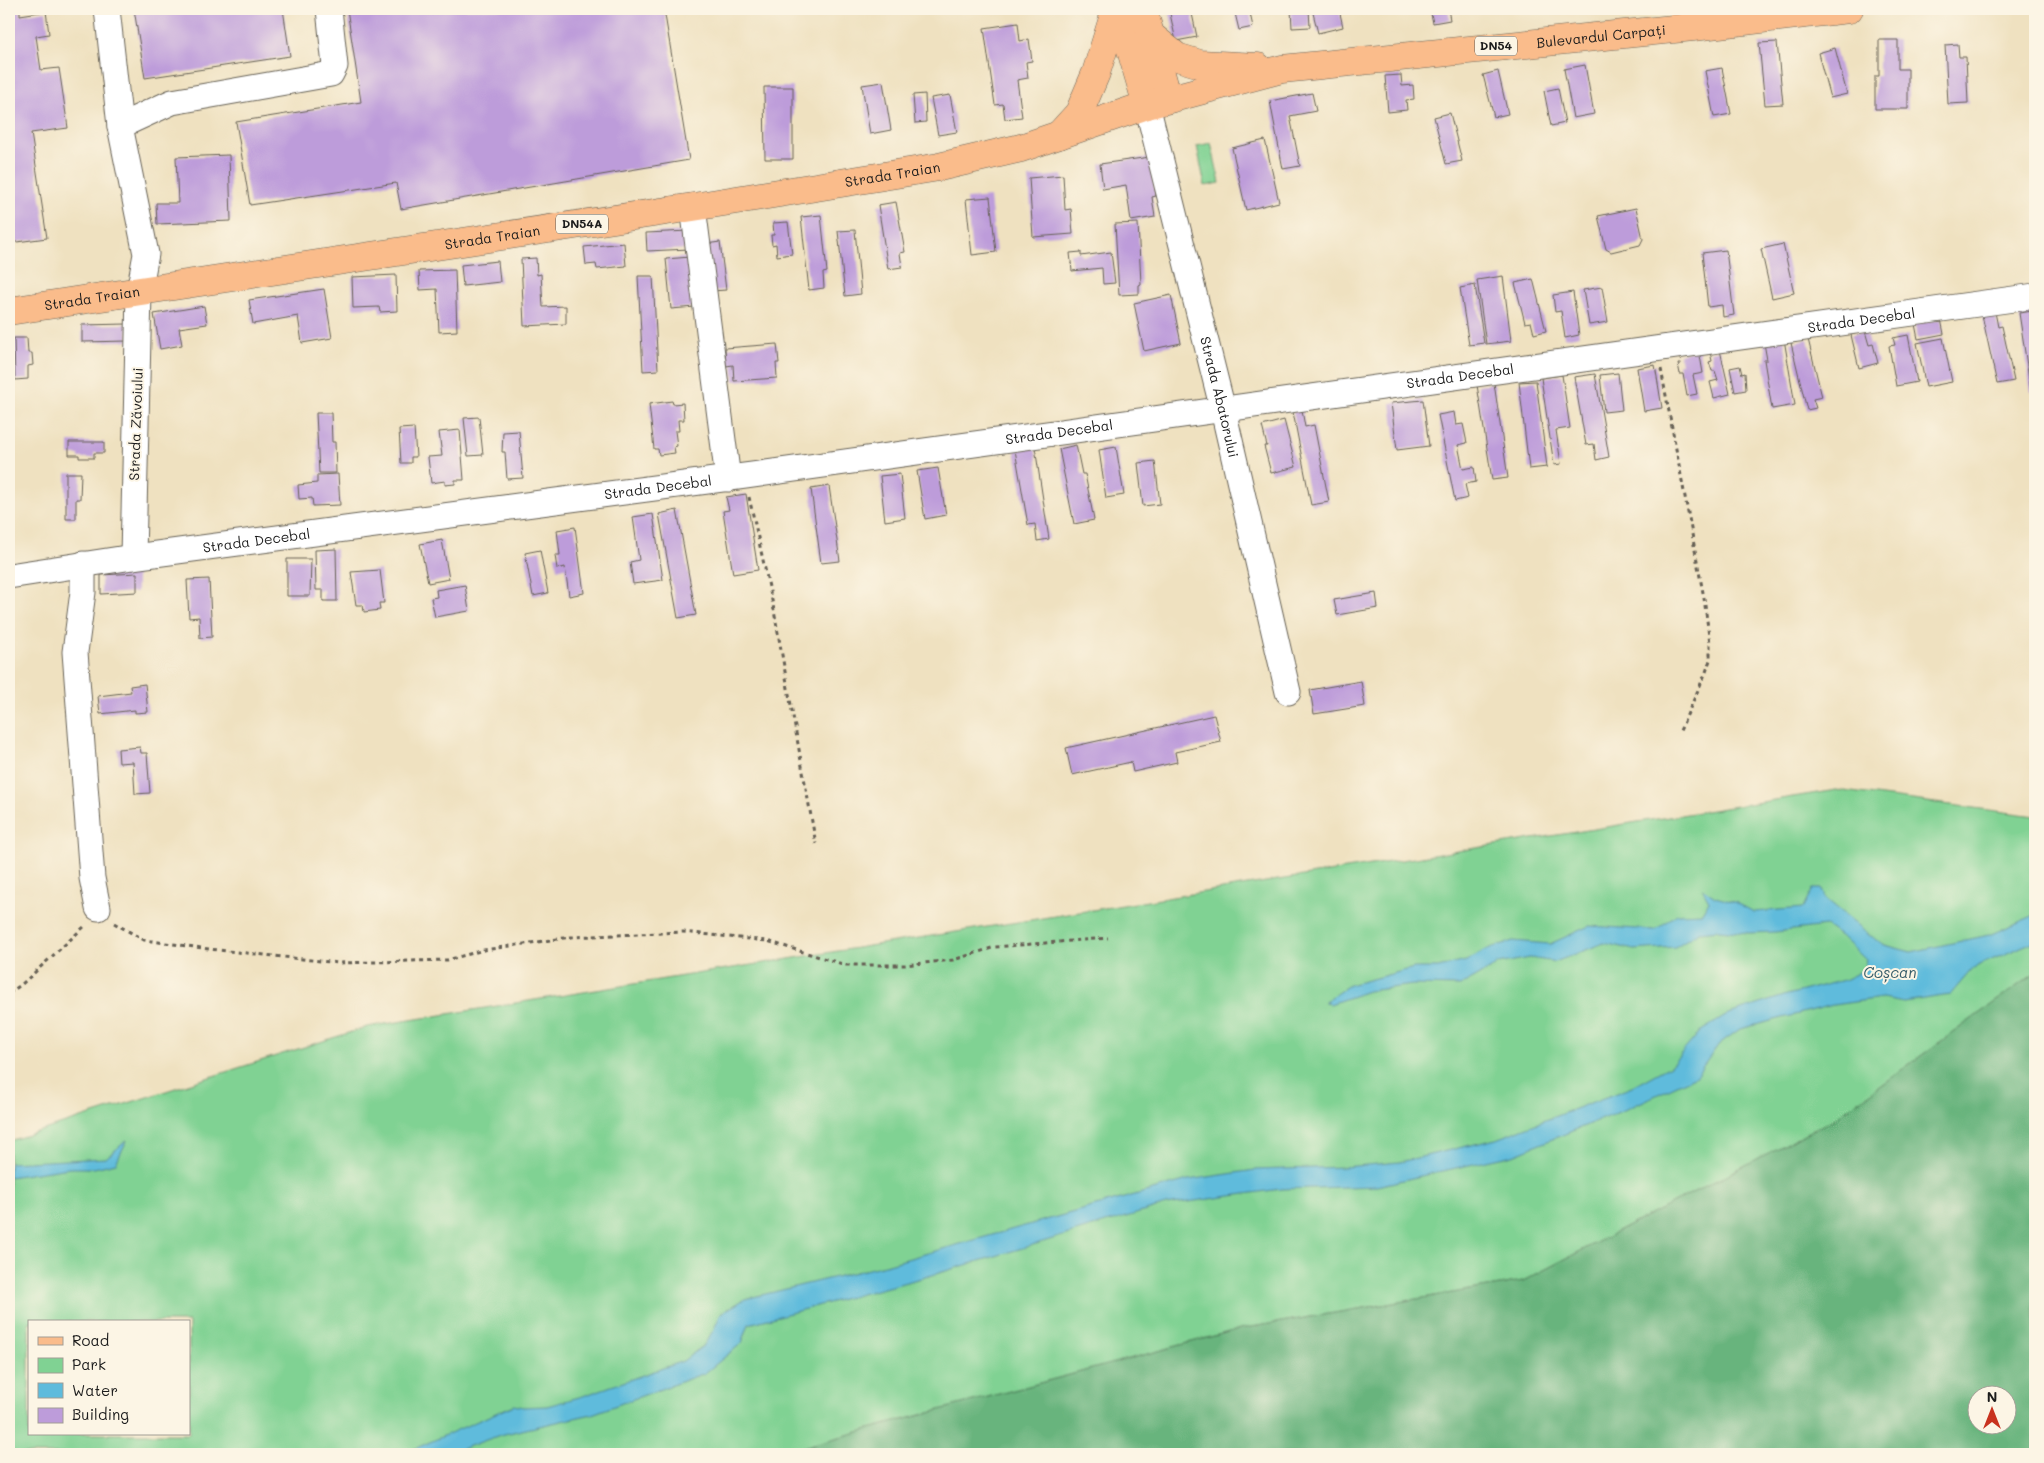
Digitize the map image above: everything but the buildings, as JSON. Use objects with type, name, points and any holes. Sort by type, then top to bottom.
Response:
[{"type":"main road","points":[[1118,9],[1157,102]]},
{"type":"main road","points":[[1058,136],[1079,113],[1096,74],[1118,9]]},
{"type":"main road","name":"Bulevardul Carpați","points":[[1157,102],[1282,69],[1691,18],[1849,9]]},
{"type":"main road","points":[[1146,21],[1157,102]]},
{"type":"main road","points":[[1146,21],[1177,57],[1200,64],[1282,69]]},
{"type":"main road","name":"Strada Traian","points":[[9,311],[693,207],[939,167],[989,156],[1058,136],[1157,102]]},
{"type":"street","name":"Strada Zăvoiului","points":[[107,9],[120,126],[146,254],[139,292],[133,557]]},
{"type":"street","points":[[120,126],[172,102],[331,74],[335,66],[328,9]]},
{"type":"street","name":"Strada Abatorului","points":[[1157,102],[1223,410],[1288,692]]},
{"type":"street","points":[[693,207],[736,478]]},
{"type":"street","name":"Strada Decebal","points":[[9,576],[133,557],[736,478],[2035,296]]},
{"type":"street","points":[[83,564],[83,592],[75,652],[92,878],[98,908]]},
{"type":"path","points":[[1657,349],[1704,598],[1710,643],[1710,660],[1706,672],[1679,733]]},
{"type":"path","points":[[736,478],[773,605],[816,844]]},
{"type":"path","points":[[9,993],[21,985],[90,921],[98,908],[120,927],[144,940],[209,950],[339,963],[447,960],[484,950],[571,937],[683,932],[767,941],[846,965],[905,965],[952,960],[995,946],[1108,938]]},
{"type":"green space","points":[[1211,143],[1220,183],[1205,186],[1197,146]]},
{"type":"green space","points":[[1836,790],[2035,816],[2035,973],[1834,1119],[1523,1281],[1240,1329],[782,1454],[9,1454],[9,1141],[367,1027]]},
{"type":"green space","points":[[2035,973],[2035,1454],[782,1454],[1240,1329],[1523,1281],[1834,1119]]},
{"type":"water","name":"Coșcan","points":[[1702,888],[1715,897],[1735,902],[1754,912],[1803,908],[1813,889],[1822,889],[1825,898],[1881,944],[1911,952],[1989,935],[2035,915],[2035,941],[1973,968],[1950,995],[1904,1002],[1882,998],[1833,1005],[1740,1029],[1719,1044],[1696,1076],[1629,1108],[1513,1155],[1377,1186],[1281,1189],[1166,1205],[929,1276],[749,1324],[742,1343],[705,1373],[592,1414],[500,1435],[448,1454],[378,1454],[414,1449],[514,1405],[523,1407],[547,1406],[583,1396],[683,1361],[704,1345],[721,1313],[745,1299],[889,1264],[1188,1180],[1255,1170],[1344,1167],[1400,1162],[1496,1139],[1632,1087],[1670,1066],[1701,1031],[1729,1014],[1787,995],[1844,980],[1864,970],[1866,960],[1844,939],[1826,926],[1775,932],[1748,933],[1719,930],[1699,932],[1675,947],[1634,950],[1604,943],[1555,962],[1530,958],[1498,964],[1460,986],[1413,985],[1368,991],[1330,1004],[1324,1002],[1349,985],[1414,968],[1438,968],[1466,961],[1490,948],[1513,941],[1550,944],[1589,926],[1655,930],[1677,914],[1702,913],[1709,901]]},
{"type":"water","points":[[127,1140],[116,1163],[94,1168],[70,1168],[9,1177],[9,1163],[106,1158]]},
{"type":"railway","points":[[2031,9],[2035,16]]}]
